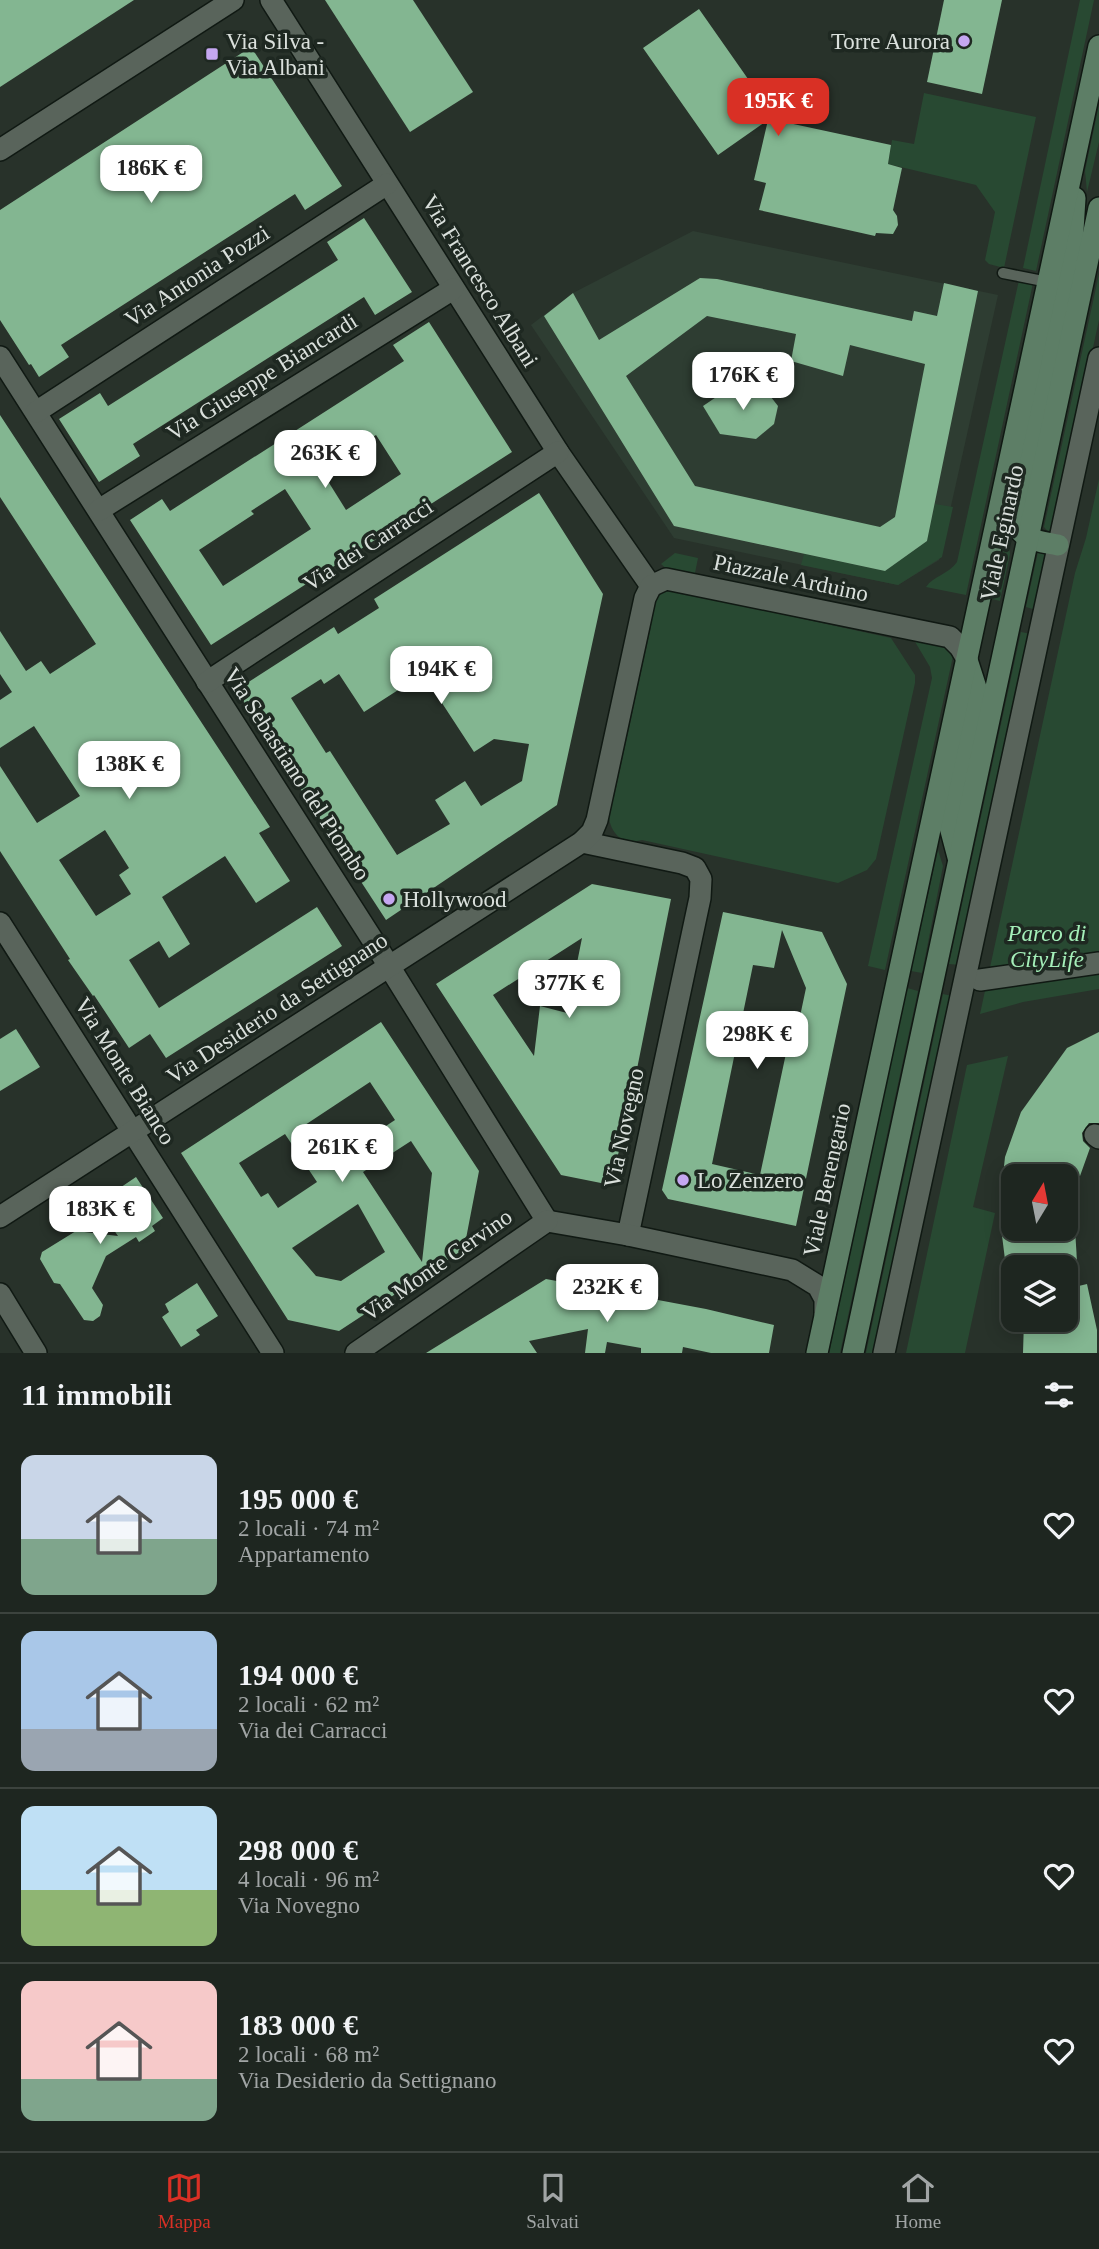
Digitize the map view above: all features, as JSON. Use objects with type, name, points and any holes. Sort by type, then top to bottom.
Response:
[{"type":"main road","name":"Viale Eginardo","points":[[967,659],[1099,46]]},
{"type":"main road","points":[[1058,545],[1028,538],[1019,532],[1015,518],[1073,240],[1077,147]]},
{"type":"main road","name":"Viale Eginardo","points":[[957,869],[1099,208]]},
{"type":"main road","points":[[853,1353],[957,869],[958,856],[949,823],[977,691],[967,659]]},
{"type":"main road","name":"Viale Berengario","points":[[817,1353],[967,659]]},
{"type":"street","points":[[0,150],[233,0]]},
{"type":"street","name":"Via Francesco Albani","points":[[271,0],[558,452],[651,586]]},
{"type":"street","name":"Via Antonia Pozzi","points":[[36,412],[387,184]]},
{"type":"street","name":"Via Giuseppe Biancardi","points":[[99,510],[453,289]]},
{"type":"street","name":"Via Sebastiano del Piombo","points":[[0,357],[390,968],[547,1221]]},
{"type":"street","points":[[884,1353],[1099,358]]},
{"type":"street","name":"Via dei Carracci","points":[[207,682],[558,452]]},
{"type":"street","name":"Piazzale Arduino","points":[[651,586],[666,579],[950,637],[967,659]]},
{"type":"street","points":[[582,842],[592,832],[597,820],[645,598],[651,586]]},
{"type":"street","name":"Via Novegno","points":[[582,842],[695,868],[701,879],[628,1235]]},
{"type":"street","name":"Via Desiderio da Settignano","points":[[0,1217],[582,842]]},
{"type":"street","name":"Via Monte Bianco","points":[[0,923],[273,1353]]},
{"type":"street","points":[[980,980],[1099,963]]},
{"type":"street","points":[[547,1221],[628,1235],[799,1273],[818,1286],[825,1299],[825,1314]]},
{"type":"street","name":"Via Monte Cervino","points":[[356,1353],[547,1221]]},
{"type":"street","points":[[0,1294],[36,1353]]},
{"type":"lane","points":[[1003,273],[1048,282]]},
{"type":"shaded area","points":[[693,231],[998,295],[939,560],[898,585],[674,538],[531,325],[573,293]]},
{"type":"green space","points":[[1080,0],[1094,0],[1036,271],[1023,268]]},
{"type":"green space","points":[[924,93],[1036,117],[1004,268],[989,264],[985,260],[995,212],[976,185],[888,164],[892,140],[914,144]]},
{"type":"green space","points":[[1099,105],[1099,142],[1087,192],[1085,171]]},
{"type":"green space","points":[[1099,274],[1099,320],[1052,536],[1044,527]]},
{"type":"green space","points":[[1019,280],[1033,283],[966,595],[926,587],[957,562]]},
{"type":"green space","name":"Parco di CityLife","points":[[1099,479],[1099,989],[1023,1002],[980,1014],[1075,573]]},
{"type":"green space","points":[[935,504],[953,507],[942,557],[898,585],[801,565],[804,554],[885,571],[927,541]]},
{"type":"green space","points":[[1008,536],[1010,554],[1000,601],[992,599]]},
{"type":"green space","points":[[1038,552],[1048,554],[1036,610],[1026,607]]},
{"type":"green space","points":[[675,553],[698,558],[694,578],[668,570],[661,564]]},
{"type":"green space","points":[[669,589],[692,591],[698,596],[891,638],[915,675],[915,683],[876,859],[867,870],[838,883],[642,840],[625,840],[615,832],[609,819],[609,803],[614,797],[651,626],[650,610],[659,596]]},
{"type":"green space","points":[[1021,632],[1031,634],[960,965],[949,964]]},
{"type":"green space","points":[[914,640],[950,648],[953,656],[885,970],[868,966],[932,678],[930,667]]},
{"type":"green space","points":[[938,850],[943,866],[922,973],[911,971]]},
{"type":"green space","points":[[907,988],[918,991],[840,1353],[829,1353]]},
{"type":"green space","points":[[943,994],[952,996],[875,1353],[866,1353]]},
{"type":"green space","points":[[1008,1056],[973,1207],[995,1213],[965,1353],[906,1353],[967,1065]]},
{"type":"building","points":[[0,0],[134,0],[0,87]]},
{"type":"building","points":[[325,0],[413,0],[473,92],[410,132]]},
{"type":"building","name":"Torre Aurora","points":[[944,0],[1002,0],[982,94],[927,82]]},
{"type":"building","points":[[699,9],[774,116],[770,119],[891,145],[888,164],[902,168],[893,210],[898,225],[893,234],[876,233],[875,236],[759,210],[766,183],[754,180],[768,120],[718,155],[643,48]]},
{"type":"building","points":[[251,47],[342,186],[305,210],[295,194],[61,345],[69,357],[39,377],[0,320],[0,210]]},
{"type":"building","points":[[364,218],[412,292],[375,315],[364,297],[133,444],[140,456],[99,482],[59,419],[100,393],[108,406],[338,260],[327,242]]},
{"type":"building","points":[[700,278],[717,279],[912,321],[914,311],[937,316],[944,283],[978,291],[927,541],[885,571],[674,526],[544,316],[573,293],[599,340]],"holes":[[[707,316],[796,334],[791,361],[843,376],[850,345],[925,364],[895,517],[880,527],[695,486],[626,376]]]},
{"type":"building","points":[[429,322],[512,452],[211,645],[130,520],[162,499],[170,511],[404,361],[393,345]],"holes":[[[376,435],[401,474],[346,510],[321,470]],[[285,489],[311,529],[223,586],[199,550],[254,514],[251,511]]]},
{"type":"building","points":[[734,385],[767,392],[778,406],[774,424],[756,439],[720,434],[703,406]]},
{"type":"building","points":[[0,415],[270,827],[259,833],[290,881],[256,903],[225,856],[162,897],[190,944],[169,958],[159,941],[129,960],[159,1008],[317,907],[342,946],[166,1058],[150,1034],[129,1048],[68,960],[70,959],[0,851],[0,766],[37,823],[80,796],[34,726],[0,748],[0,700],[12,692],[0,674],[0,631],[26,671],[41,661],[50,674],[96,644],[0,497]],"holes":[[[105,830],[129,868],[119,875],[131,894],[96,916],[59,860]]]},
{"type":"building","points":[[539,493],[603,594],[557,805],[386,920],[236,690],[334,627],[338,634],[379,608],[374,599]],"holes":[[[339,674],[364,712],[423,674],[474,752],[494,739],[529,744],[522,781],[481,806],[465,781],[435,800],[450,824],[397,855],[330,751],[326,753],[291,698],[321,679],[324,684]]]},
{"type":"building","points":[[592,884],[671,899],[611,1185],[561,1175],[436,984]],"holes":[[[582,938],[567,1013],[540,1006],[534,1056],[493,995]]]},
{"type":"building","points":[[723,912],[822,932],[847,984],[796,1226],[668,1199],[662,1190]],"holes":[[[782,930],[806,988],[794,1045],[788,1044],[760,1175],[712,1164],[753,965],[774,968]]]},
{"type":"building","points":[[381,1022],[479,1171],[464,1249],[339,1331],[288,1320],[181,1153]],"holes":[[[370,1082],[395,1120],[330,1163],[305,1125]],[[285,1134],[317,1182],[278,1208],[268,1193],[261,1197],[239,1163]],[[411,1141],[432,1173],[422,1262],[363,1172]],[[358,1204],[385,1252],[341,1281],[316,1276],[292,1248]]]},
{"type":"building","points":[[16,1029],[40,1067],[0,1091],[0,1039]]},
{"type":"building","points":[[1099,1032],[1099,1123],[1089,1123],[1082,1133],[1083,1141],[1090,1148],[1080,1176],[1078,1164],[1004,1164],[1021,1112],[1067,1048]]},
{"type":"building","points":[[136,1177],[163,1218],[152,1226],[155,1231],[139,1242],[136,1237],[106,1256],[92,1288],[103,1305],[100,1316],[93,1321],[84,1320],[60,1284],[54,1283],[40,1259],[42,1252],[76,1231],[118,1236],[96,1204]]},
{"type":"building","points":[[1003,1241],[1076,1241],[1077,1255],[1004,1255]]},
{"type":"building","points":[[546,1279],[706,1309],[774,1325],[769,1353],[711,1353],[683,1347],[682,1353],[641,1353],[641,1348],[607,1342],[605,1353],[585,1353],[588,1329],[529,1341],[537,1353],[426,1353]]},
{"type":"building","points":[[197,1283],[218,1316],[196,1330],[200,1335],[181,1347],[162,1317],[169,1312],[165,1304]]},
{"type":"building","points":[[1087,1284],[1097,1330],[1097,1353],[1023,1353],[1024,1332],[1078,1332],[1078,1286]]},
{"type":"place","name":"Torre Aurora","points":[[964,41]]},
{"type":"place","name":"Via Silva - Via Albani","points":[[212,54]]},
{"type":"place","name":"Hollywood","points":[[389,899]]},
{"type":"place","name":"Lo Zenzero","points":[[683,1180]]}]
